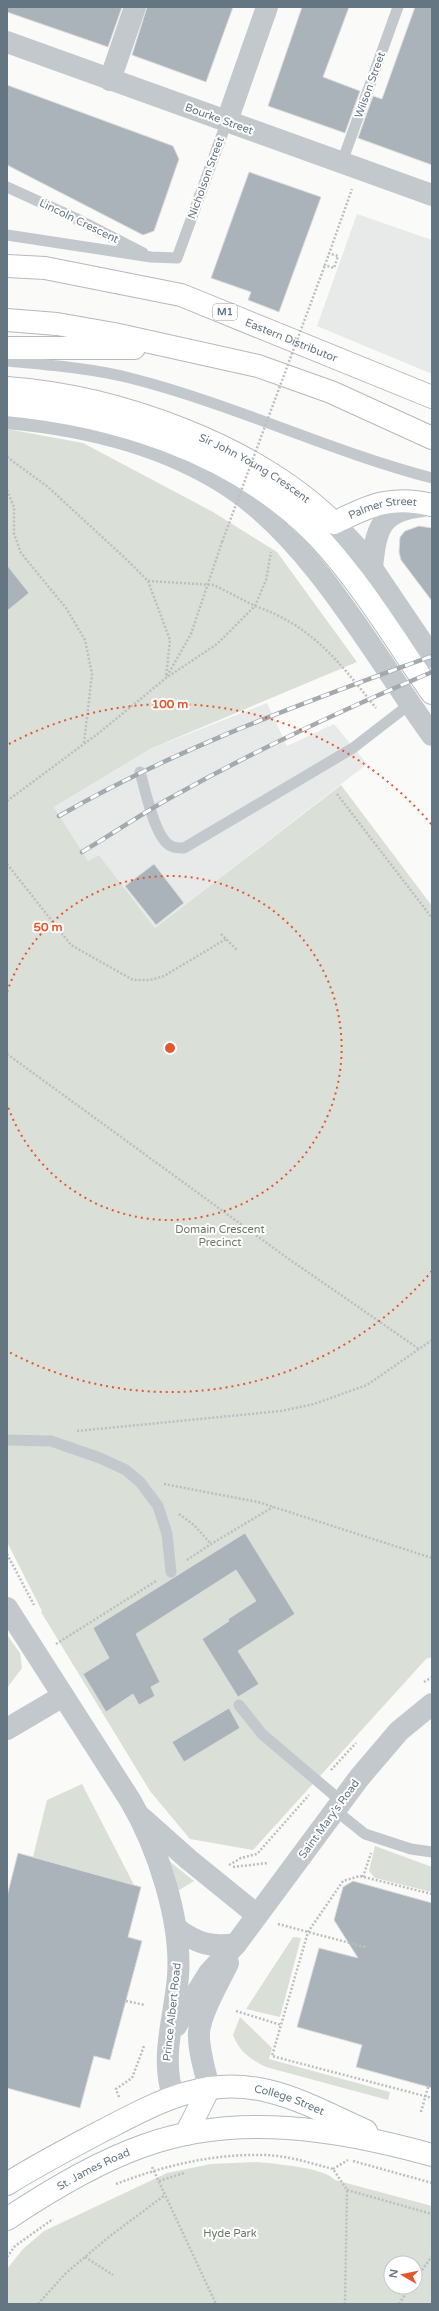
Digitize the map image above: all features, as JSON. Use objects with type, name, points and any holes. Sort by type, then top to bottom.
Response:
[{"type":"main road","name":"Eastern Distributor","points":[[7,266],[45,268],[181,294],[432,397]]},
{"type":"main road","points":[[7,320],[57,324],[107,333],[258,366],[331,392],[432,438]]},
{"type":"main road","points":[[7,348],[185,349]]},
{"type":"main road","name":"Sir John Young Crescent","points":[[7,388],[67,395],[104,404],[154,419],[190,433],[275,476],[316,506],[334,523]]},
{"type":"main road","points":[[7,405],[81,416],[143,432],[215,462],[260,488],[306,525],[341,564],[432,693]]},
{"type":"main road","name":"Palmer Street","points":[[334,523],[367,508],[395,500],[409,500],[432,505]]},
{"type":"main road","name":"College Street","points":[[173,2096],[209,2088],[248,2087],[268,2091],[291,2098],[400,2146]]},
{"type":"main road","points":[[186,2134],[209,2088]]},
{"type":"main road","points":[[7,2184],[38,2164],[173,2096],[186,2134]]},
{"type":"main road","name":"College Street","points":[[186,2134],[219,2128],[272,2127],[359,2138],[400,2146],[432,2155]]},
{"type":"main road","name":"St. James Road","points":[[7,2219],[38,2198],[113,2158],[142,2146],[186,2134]]},
{"type":"street","points":[[110,80],[135,7]]},
{"type":"street","name":"Nicholson Street","points":[[227,121],[267,7]]},
{"type":"street","name":"Bourke Street","points":[[7,42],[432,195]]},
{"type":"street","points":[[7,418],[58,424],[137,444],[182,462],[231,488],[282,531],[312,564],[432,735]]},
{"type":"street","points":[[372,567],[376,538],[387,518],[398,510],[432,505]]},
{"type":"street","name":"Sir John Young Crescent","points":[[334,523],[372,567],[432,657]]},
{"type":"street","name":"Prince Albert Road","points":[[7,1608],[139,1814],[164,1882],[176,1928],[178,1975],[167,2048],[166,2068],[173,2096]]},
{"type":"street","points":[[7,1729],[63,1696]]},
{"type":"street","name":"Saint Mary's Road","points":[[167,2048],[181,2015],[209,1973],[236,1944],[338,1805],[399,1731],[432,1704]]},
{"type":"street","name":"Prince Albert Road","points":[[139,1814],[188,1860],[257,1915]]},
{"type":"street","points":[[176,1928],[197,1942],[207,1946],[236,1944]]},
{"type":"street","name":"Saint Mary's Road","points":[[209,2088],[200,2048],[199,2032],[204,2017],[236,1944]]},
{"type":"lane","name":"Wilson Street","points":[[342,162],[398,7]]},
{"type":"lane","name":"Nicholson Street","points":[[177,258],[227,121]]},
{"type":"lane","name":"Lincoln Crescent","points":[[7,187],[75,218],[151,256]]},
{"type":"lane","name":"Lincoln Crescent","points":[[7,235],[151,256],[177,258]]},
{"type":"lane","points":[[7,361],[98,372],[161,386],[380,464],[432,478]]},
{"type":"lane","points":[[140,772],[151,810],[162,838],[171,846],[184,848],[354,748],[410,704]]},
{"type":"lane","points":[[7,1440],[51,1441],[100,1458],[126,1470],[144,1487],[158,1506],[167,1534],[171,1572]]},
{"type":"lane","points":[[239,1705],[262,1734],[338,1805],[356,1828],[376,1837],[411,1849],[432,1852]]},
{"type":"path","points":[[166,678],[190,634],[222,542],[352,190],[342,162]]},
{"type":"path","points":[[324,265],[334,268],[338,256],[328,253]]},
{"type":"path","points":[[7,457],[48,487],[148,581],[170,640],[166,678]]},
{"type":"path","points":[[7,490],[14,507],[14,534],[21,553],[66,608],[84,640],[92,674],[84,744]]},
{"type":"path","points":[[7,801],[132,708],[166,678],[217,644],[255,606],[266,580],[270,561]]},
{"type":"path","points":[[148,581],[214,585],[255,606],[278,614],[303,628],[342,665],[376,709]]},
{"type":"path","points":[[337,794],[432,918]]},
{"type":"path","points":[[7,864],[71,945],[133,980],[150,980],[164,976],[226,939]]},
{"type":"path","points":[[221,934],[237,950]]},
{"type":"path","points":[[7,1054],[286,1257],[419,1349]]},
{"type":"path","points":[[51,1441],[54,1435],[58,1433],[281,1411],[314,1404],[366,1385],[432,1340]]},
{"type":"path","points":[[144,1487],[154,1483],[258,1502],[432,1558]]},
{"type":"path","points":[[158,1506],[177,1513],[188,1521],[211,1544]]},
{"type":"path","points":[[7,1554],[37,1610]]},
{"type":"path","points":[[52,1637],[59,1651]]},
{"type":"path","points":[[363,1877],[376,1837]]},
{"type":"path","points":[[223,1868],[268,1864],[286,1877]]},
{"type":"path","points":[[432,1894],[360,1876],[344,1881],[308,1932],[272,2056],[432,2098]]},
{"type":"path","points":[[278,1924],[366,1947]]},
{"type":"path","points":[[126,2001],[145,2005]]},
{"type":"path","points":[[236,2011],[281,2025]]},
{"type":"path","points":[[421,2112],[428,2087]]},
{"type":"path","points":[[116,2089],[119,2097]]},
{"type":"path","points":[[112,2186],[153,2170],[198,2160],[263,2155],[299,2160],[333,2169],[347,2190],[345,2304]]},
{"type":"path","points":[[340,2158],[432,2183]]},
{"type":"path","points":[[333,2169],[347,2160]]},
{"type":"path","points":[[153,2170],[216,2304]]},
{"type":"path","points":[[159,2181],[184,2173]]},
{"type":"path","points":[[347,2190],[432,2214]]},
{"type":"path","points":[[38,2304],[66,2273],[165,2195]]},
{"type":"path","points":[[7,2257],[15,2246],[54,2218]]},
{"type":"path","points":[[423,2269],[432,2256]]},
{"type":"path","points":[[85,2257],[113,2275]]},
{"type":"path","points":[[399,2304],[405,2295]]},
{"type":"shaded area","points":[[357,214],[432,240],[432,374],[317,326]]},
{"type":"shaded area","points":[[267,703],[287,746],[334,724],[367,764],[155,928],[99,855],[88,861],[54,807],[150,749]]},
{"type":"green space","name":"Domain Crescent Precinct","points":[[7,429],[83,443],[213,512],[277,552],[357,662],[150,749],[54,807],[88,861],[99,855],[155,928],[341,785],[432,906],[432,1657],[426,1659],[253,1850],[190,1839],[150,1791],[41,1612],[42,1611],[7,1542]]},
{"type":"green space","points":[[7,1635],[20,1653],[22,1668],[7,1688]]},
{"type":"green space","points":[[82,1784],[134,1885],[33,1857],[47,1800]]},
{"type":"green space","points":[[375,1846],[432,1867],[432,1892],[375,1878],[369,1871]]},
{"type":"green space","points":[[168,1860],[194,1881],[176,1892]]},
{"type":"green space","points":[[293,1937],[301,1938],[280,2017],[246,2009]]},
{"type":"green space","points":[[240,2017],[272,2048],[269,2059],[390,2092],[388,2100],[266,2067],[251,2058],[243,2051],[236,2041],[233,2035]]},
{"type":"green space","name":"Hyde Park","points":[[257,2162],[286,2165],[310,2169],[320,2172],[335,2180],[432,2206],[432,2304],[7,2304],[7,2269],[23,2249],[44,2231],[167,2173],[211,2164]]},
{"type":"building","points":[[7,7],[122,7],[108,47],[7,12]]},
{"type":"building","points":[[147,7],[233,7],[206,82],[132,55]]},
{"type":"building","points":[[302,7],[349,7],[323,77],[360,91],[345,133],[268,106]]},
{"type":"building","points":[[415,7],[432,7],[432,165],[358,138],[373,96],[382,99]]},
{"type":"building","points":[[7,85],[173,146],[179,159],[154,231],[143,235],[7,165]]},
{"type":"building","points":[[249,172],[321,197],[279,312],[248,300],[251,292],[211,278]]},
{"type":"building","points":[[419,526],[432,528],[432,601],[401,560],[399,552],[400,537],[405,531]]},
{"type":"building","points":[[7,565],[29,593],[7,611]]},
{"type":"building","points":[[154,864],[184,903],[156,925],[125,886]]},
{"type":"building","points":[[245,1533],[295,1614],[238,1651],[259,1684],[238,1697],[202,1639],[229,1621],[228,1619],[256,1601],[236,1570],[136,1634],[160,1682],[151,1687],[155,1696],[139,1705],[133,1694],[106,1712],[83,1674],[109,1658],[93,1628]]},
{"type":"building","points":[[229,1708],[240,1728],[184,1762],[172,1742]]},
{"type":"building","points":[[18,1853],[141,1887],[128,1937],[142,1941],[110,2060],[94,2056],[80,2108],[7,2088],[7,1896]]},
{"type":"building","points":[[353,1881],[432,1903],[432,2088],[356,2067],[362,2045],[297,2027],[319,1948],[358,1958],[334,1920],[343,1887]]},
{"type":"railway","points":[[59,816],[149,768],[196,747],[289,709],[432,656]]},
{"type":"railway","points":[[82,852],[157,805],[244,758],[369,699],[432,672]]}]
